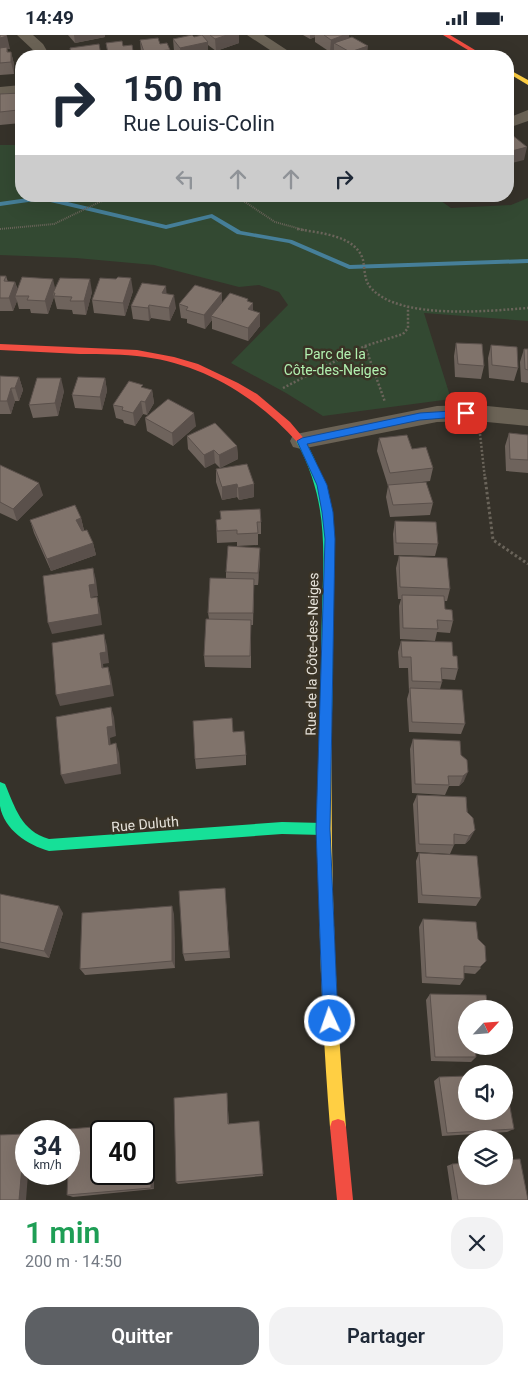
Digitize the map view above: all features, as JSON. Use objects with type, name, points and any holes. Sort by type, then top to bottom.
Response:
[{"type":"street","points":[[24,35],[40,50]]},
{"type":"street","points":[[254,35],[278,50]]},
{"type":"street","points":[[446,35],[472,50]]},
{"type":"street","points":[[514,75],[528,83]]},
{"type":"street","points":[[0,92],[15,91]]},
{"type":"street","points":[[514,121],[528,115]]},
{"type":"street","name":"Rue de la Côte-des-Neiges","points":[[0,347],[138,353],[175,360],[217,377],[257,400],[276,415],[302,441],[322,485],[328,512],[330,539],[323,829],[333,1064],[345,1200]]},
{"type":"street","points":[[302,441],[437,414],[477,413],[528,418]]},
{"type":"street","name":"Rue Duluth","points":[[0,788],[3,802],[11,819],[26,835],[43,844],[66,845],[282,828],[323,829]]},
{"type":"path","points":[[0,229],[54,224],[100,202]]},
{"type":"path","points":[[244,202],[258,213],[278,224],[350,243],[361,254],[369,286],[377,296],[386,301],[408,307],[462,311],[528,307]]},
{"type":"path","points":[[276,391],[365,346],[403,334],[408,328],[408,307]]},
{"type":"path","points":[[365,346],[392,422]]},
{"type":"path","points":[[477,413],[493,540],[528,564]]},
{"type":"green space","name":"Parc de la Côte-des-Neiges","points":[[0,145],[15,145],[15,202],[442,202],[451,208],[511,205],[528,198],[528,321],[424,313],[451,399],[323,416],[231,363],[288,305],[279,292],[259,285],[239,287],[154,265],[76,258],[0,255]]},
{"type":"building","points":[[192,35],[194,37],[202,35],[208,42],[180,48],[173,39]]},
{"type":"building","points":[[210,35],[227,35],[215,39]]},
{"type":"building","points":[[324,35],[344,35],[331,40]]},
{"type":"building","points":[[352,37],[368,46],[356,50],[346,50],[334,43]]},
{"type":"building","points":[[158,38],[160,44],[167,43],[170,50],[143,50],[140,40]]},
{"type":"building","points":[[122,41],[123,46],[132,45],[133,50],[107,50],[106,43]]},
{"type":"building","points":[[99,44],[100,50],[70,50],[70,48]]},
{"type":"building","points":[[7,47],[7,52],[11,52],[11,62],[0,63],[0,48]]},
{"type":"building","points":[[15,93],[15,110],[0,112],[0,94]]},
{"type":"building","points":[[514,136],[527,147],[514,150]]},
{"type":"building","points":[[0,276],[6,276],[4,281],[15,282],[9,298],[0,298]]},
{"type":"building","points":[[22,277],[53,279],[45,301],[27,300],[29,296],[15,296]]},
{"type":"building","points":[[118,277],[131,278],[123,303],[92,300],[100,278],[116,279]]},
{"type":"building","points":[[60,278],[90,279],[84,301],[70,301],[72,297],[54,296],[55,293],[53,293]]},
{"type":"building","points":[[142,283],[166,286],[162,293],[174,295],[169,308],[149,305],[148,308],[131,306]]},
{"type":"building","points":[[195,285],[222,293],[204,315],[186,310],[188,307],[179,304]]},
{"type":"building","points":[[230,293],[248,299],[247,301],[253,303],[248,309],[260,313],[248,328],[211,316]]},
{"type":"building","points":[[456,343],[482,344],[484,366],[458,364]]},
{"type":"building","points":[[491,345],[517,347],[518,368],[492,365]]},
{"type":"building","points":[[524,349],[528,349],[528,370],[525,369]]},
{"type":"building","points":[[0,376],[19,377],[15,388],[11,388],[7,401],[0,401]]},
{"type":"building","points":[[78,377],[105,378],[100,397],[72,395]]},
{"type":"building","points":[[37,378],[61,378],[55,403],[29,405]]},
{"type":"building","points":[[129,381],[152,390],[145,402],[141,401],[133,413],[122,410],[123,407],[113,405]]},
{"type":"building","points":[[168,399],[194,413],[172,433],[145,418]]},
{"type":"building","points":[[215,423],[237,446],[219,455],[214,450],[204,455],[187,436]]},
{"type":"building","points":[[509,433],[528,435],[528,460],[510,459]]},
{"type":"building","points":[[407,435],[412,449],[426,447],[433,468],[390,473],[379,438]]},
{"type":"building","points":[[247,464],[254,484],[238,488],[237,484],[222,487],[216,469]]},
{"type":"building","points":[[0,465],[39,483],[13,509],[0,502]]},
{"type":"building","points":[[426,482],[433,503],[393,505],[388,485]]},
{"type":"building","points":[[75,505],[81,518],[76,520],[82,531],[87,530],[93,543],[47,559],[30,520]]},
{"type":"building","points":[[260,509],[261,522],[257,522],[258,533],[237,534],[237,530],[217,531],[216,520],[221,519],[220,511]]},
{"type":"building","points":[[395,521],[436,522],[438,544],[396,543]]},
{"type":"building","points":[[228,546],[260,548],[258,573],[226,572]]},
{"type":"building","points":[[399,556],[447,558],[450,589],[400,587]]},
{"type":"building","points":[[93,568],[95,584],[89,585],[91,598],[97,597],[99,614],[48,623],[43,576]]},
{"type":"building","points":[[210,578],[254,579],[253,613],[208,613]]},
{"type":"building","points":[[402,595],[444,596],[445,609],[452,610],[453,621],[437,620],[438,629],[403,628]]},
{"type":"building","points":[[206,619],[251,620],[250,656],[204,656]]},
{"type":"building","points":[[104,634],[106,652],[100,653],[102,668],[108,667],[111,685],[56,695],[52,643]]},
{"type":"building","points":[[401,641],[452,642],[453,656],[457,656],[458,669],[441,668],[442,682],[412,681],[411,657],[402,657]]},
{"type":"building","points":[[410,688],[462,690],[465,724],[412,722]]},
{"type":"building","points":[[111,707],[113,726],[107,727],[109,745],[116,743],[118,764],[61,775],[56,717]]},
{"type":"building","points":[[232,718],[233,732],[244,731],[246,755],[195,759],[193,721]]},
{"type":"building","points":[[413,739],[460,741],[461,755],[467,760],[468,772],[463,776],[448,776],[449,785],[415,784]]},
{"type":"building","points":[[417,795],[466,797],[467,812],[473,818],[475,830],[469,836],[454,834],[454,845],[419,844]]},
{"type":"building","points":[[419,853],[477,856],[481,898],[422,895]]},
{"type":"building","points":[[225,888],[229,951],[183,954],[179,891]]},
{"type":"building","points":[[0,894],[59,906],[44,951],[0,942]]},
{"type":"building","points":[[172,906],[172,961],[80,969],[82,913]]},
{"type":"building","points":[[423,919],[476,922],[478,939],[485,946],[486,961],[480,967],[464,966],[464,979],[426,977]]},
{"type":"building","points":[[430,994],[486,995],[487,1000],[458,1000],[458,1055],[476,1055],[476,1057],[435,1057]]},
{"type":"building","points":[[458,1076],[458,1120],[512,1120],[514,1129],[458,1130],[458,1132],[447,1133],[439,1077]]},
{"type":"building","points":[[227,1093],[228,1124],[259,1121],[263,1174],[176,1182],[174,1098]]},
{"type":"building","points":[[90,1127],[90,1185],[151,1185],[151,1188],[67,1195],[67,1185],[80,1185],[80,1128]]},
{"type":"building","points":[[15,1134],[15,1185],[20,1185],[19,1200],[0,1200],[0,1135]]},
{"type":"building","points":[[513,1159],[520,1159],[528,1200],[458,1200],[452,1164],[458,1164],[458,1185],[513,1185]]},
{"type":"waterway","points":[[0,204],[15,202]]},
{"type":"waterway","points":[[59,202],[166,227],[212,216],[239,233],[290,241],[349,267],[528,261]]},
{"type":"traffic: fast","points":[[301,441],[312,460],[319,480],[328,522],[326,714]]},
{"type":"traffic: fast","points":[[0,788],[16,824],[30,837],[49,845],[282,828],[323,829]]},
{"type":"traffic: slow","points":[[514,75],[528,83]]},
{"type":"traffic: slow","points":[[326,714],[324,817],[327,972],[338,1127]]},
{"type":"traffic: jam","points":[[446,35],[472,50]]},
{"type":"traffic: jam","points":[[0,347],[128,352],[153,355],[195,366],[235,385],[254,397],[271,410],[301,441]]},
{"type":"traffic: jam","points":[[338,1127],[345,1200]]},
{"type":"route","points":[[330,1021],[323,829],[330,539],[328,512],[322,485],[302,441],[420,416],[466,413]]}]
